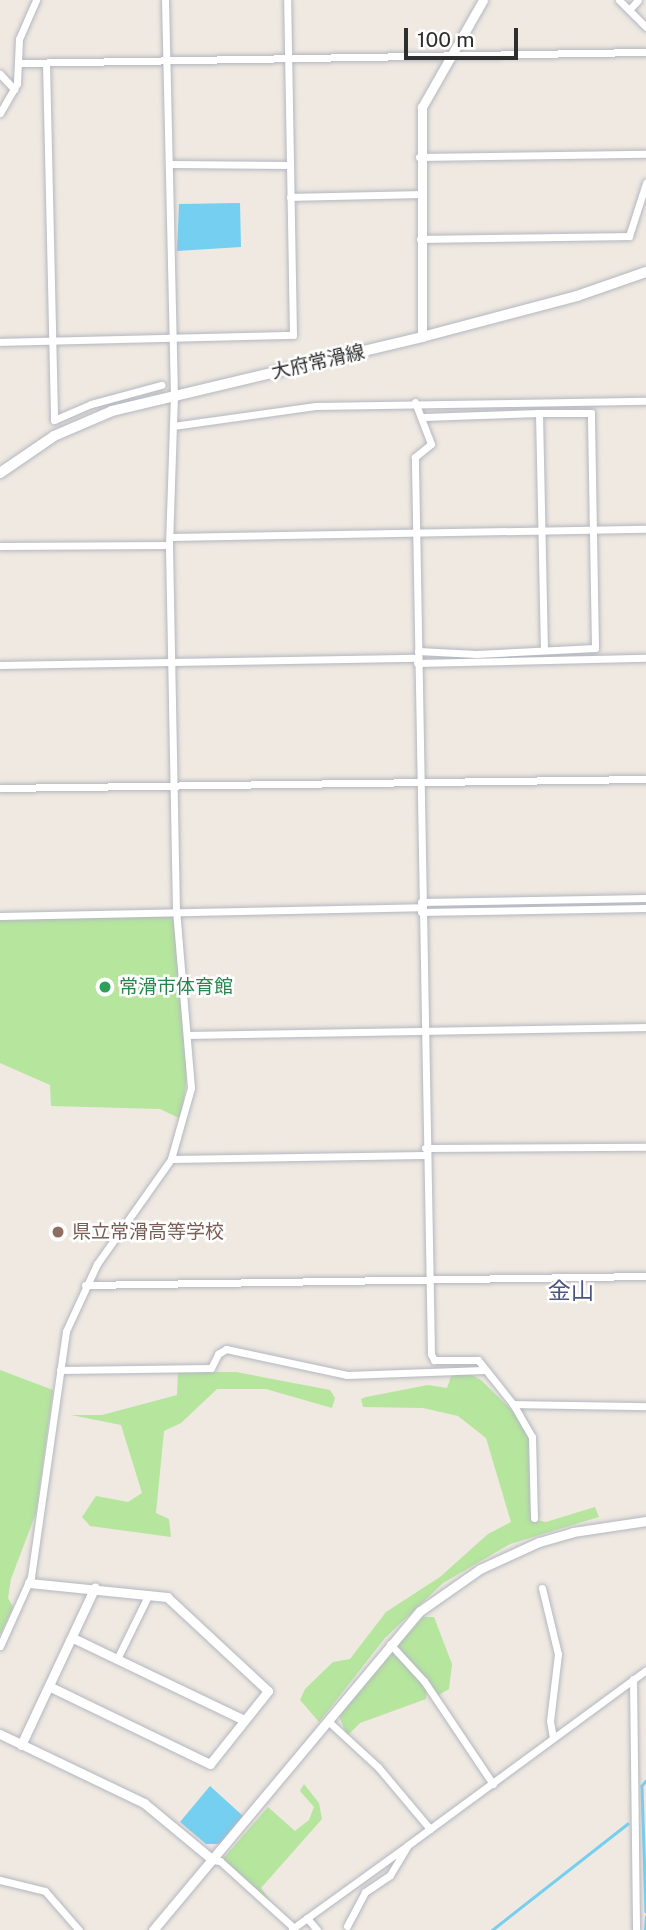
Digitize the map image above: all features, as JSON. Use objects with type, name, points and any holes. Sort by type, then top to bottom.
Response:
[{"type":"main road","name":"大府常滑線","points":[[0,472],[54,436],[112,411],[422,337],[578,296],[646,272]]},
{"type":"street","points":[[0,113],[13,89],[19,63],[19,39],[36,0]]},
{"type":"street","points":[[0,1646],[29,1583],[66,1331],[85,1285],[171,1159],[191,1088],[189,1035],[176,911],[169,541],[174,396],[166,0]]},
{"type":"street","points":[[0,342],[293,335],[286,0]]},
{"type":"street","points":[[422,337],[419,157],[422,107],[483,0]]},
{"type":"street","points":[[618,0],[646,27]]},
{"type":"street","points":[[629,10],[638,0]]},
{"type":"street","points":[[19,63],[646,52]]},
{"type":"street","points":[[46,63],[54,420],[107,399],[161,385]]},
{"type":"street","points":[[0,74],[13,89]]},
{"type":"street","points":[[419,157],[646,154]]},
{"type":"street","points":[[170,164],[290,165]]},
{"type":"street","points":[[419,239],[628,236],[646,183]]},
{"type":"street","points":[[290,197],[419,194]]},
{"type":"street","points":[[173,426],[316,406],[415,402],[646,401]]},
{"type":"street","points":[[415,402],[424,417],[431,444],[415,457],[425,1152],[432,1359],[477,1359],[513,1404],[532,1437],[534,1518]]},
{"type":"street","points":[[539,413],[544,649]]},
{"type":"street","points":[[418,657],[595,648],[591,413],[424,417]]},
{"type":"street","points":[[0,546],[646,529]]},
{"type":"street","points":[[0,665],[418,657],[646,658]]},
{"type":"street","points":[[0,788],[646,779]]},
{"type":"street","points":[[421,907],[646,898]]},
{"type":"street","points":[[0,916],[421,907],[646,908]]},
{"type":"street","points":[[189,1035],[646,1027]]},
{"type":"street","points":[[171,1159],[646,1147]]},
{"type":"street","points":[[85,1285],[646,1276]]},
{"type":"street","points":[[60,1370],[211,1368],[218,1354],[226,1349],[347,1375],[484,1370]]},
{"type":"street","points":[[513,1404],[646,1406]]},
{"type":"street","points":[[153,1930],[419,1611],[489,1565],[573,1532],[646,1521]]},
{"type":"street","points":[[29,1583],[95,1587],[167,1597],[268,1691],[210,1764],[48,1686]]},
{"type":"street","points":[[21,1745],[73,1639],[95,1587]]},
{"type":"street","points":[[542,1588],[558,1654],[550,1721],[553,1738]]},
{"type":"street","points":[[117,1659],[149,1594]]},
{"type":"street","points":[[73,1639],[244,1720]]},
{"type":"street","points":[[389,1644],[424,1681],[493,1784]]},
{"type":"street","points":[[0,1734],[144,1803],[292,1929],[646,1670]]},
{"type":"street","points":[[633,1679],[636,1930]]},
{"type":"street","points":[[329,1721],[378,1766],[430,1829]]},
{"type":"street","points":[[347,1926],[365,1892],[390,1875],[408,1846]]},
{"type":"street","points":[[0,1880],[45,1891],[79,1930]]},
{"type":"street","points":[[307,1918],[317,1930]]},
{"type":"green space","points":[[173,915],[188,1069],[181,1119],[160,1109],[51,1106],[50,1085],[0,1063],[0,918]]},
{"type":"green space","points":[[0,1370],[53,1390],[36,1513],[11,1579],[8,1598],[13,1607],[0,1635]]},
{"type":"green space","points":[[178,1372],[236,1372],[330,1390],[335,1398],[332,1408],[266,1389],[217,1389],[181,1423],[164,1431],[156,1513],[169,1519],[171,1537],[90,1526],[82,1517],[96,1496],[128,1502],[142,1493],[121,1425],[71,1415],[102,1415],[177,1395]]},
{"type":"green space","points":[[452,1374],[470,1374],[481,1380],[516,1414],[530,1436],[531,1519],[546,1522],[595,1507],[599,1517],[510,1544],[443,1583],[385,1638],[319,1722],[300,1700],[305,1689],[333,1662],[350,1659],[386,1612],[440,1577],[488,1534],[511,1522],[486,1438],[458,1416],[423,1408],[363,1407],[361,1399],[366,1397],[428,1385],[447,1388]]},
{"type":"green space","points":[[423,1617],[434,1617],[452,1664],[449,1689],[437,1696],[397,1645]]},
{"type":"green space","points":[[394,1650],[427,1689],[426,1699],[360,1723],[347,1736],[339,1716]]},
{"type":"green space","points":[[304,1784],[319,1803],[322,1819],[261,1888],[274,1906],[223,1859],[268,1807],[295,1831],[309,1820],[314,1807],[300,1791]]},
{"type":"water","points":[[240,203],[241,247],[177,251],[179,204]]},
{"type":"water","points":[[210,1786],[243,1816],[220,1844],[206,1844],[180,1822]]},
{"type":"waterway","points":[[646,1781],[642,1786],[646,1911]]},
{"type":"waterway","points":[[492,1930],[627,1824]]},
{"type":"waterway","points":[[645,1930],[646,1917]]},
{"type":"place","name":"常滑市体育館","points":[[105,987]]},
{"type":"place","name":"県立常滑高等学校","points":[[58,1232]]},
{"type":"district","name":"金山","points":[[571,1291]]}]
